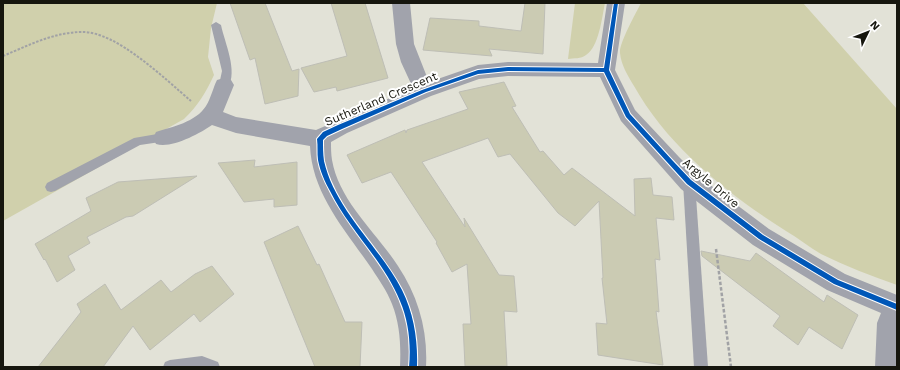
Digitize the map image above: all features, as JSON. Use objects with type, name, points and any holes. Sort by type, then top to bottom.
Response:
[{"type":"street","name":"Sutherland Crescent","points":[[401,3],[405,42],[408,55],[424,91]]},
{"type":"street","points":[[606,70],[616,3]]},
{"type":"street","name":"Sutherland Crescent","points":[[413,367],[414,356],[409,316],[400,293],[388,271],[358,231],[336,196],[320,158],[320,139],[325,134],[340,127],[461,77],[494,70],[606,70]]},
{"type":"street","name":"Argyle Drive","points":[[606,70],[628,115],[689,182],[761,237],[836,282],[897,308]]},
{"type":"street","points":[[163,138],[192,128],[210,116],[216,107],[224,85]]},
{"type":"street","name":"Sutherland Crescent","points":[[210,116],[236,125],[320,139]]},
{"type":"street","points":[[888,367],[890,324],[897,308]]},
{"type":"lane","points":[[216,25],[227,71],[224,85]]},
{"type":"lane","points":[[51,187],[138,141],[163,138]]},
{"type":"lane","points":[[689,182],[701,367]]},
{"type":"lane","points":[[170,367],[202,363],[213,367]]},
{"type":"path","points":[[3,56],[54,37],[75,32],[90,32],[104,36],[125,49],[210,116]]},
{"type":"path","points":[[725,210],[715,238],[731,367]]},
{"type":"green space","points":[[3,3],[217,3],[211,28],[208,57],[214,75],[201,98],[184,119],[3,221]]},
{"type":"green space","points":[[575,3],[605,3],[597,39],[594,45],[586,55],[568,59]]},
{"type":"green space","points":[[641,3],[803,3],[897,109],[897,285],[849,267],[821,254],[764,217],[721,185],[682,149],[648,108],[629,78],[622,62],[620,48],[628,28]]},
{"type":"building","points":[[230,3],[265,3],[292,71],[299,69],[298,96],[265,104],[255,58],[250,60]]},
{"type":"building","points":[[331,3],[365,3],[388,78],[337,91],[336,87],[314,92],[301,68],[347,56]]},
{"type":"building","points":[[525,3],[545,3],[543,54],[489,49],[492,56],[423,50],[430,18],[479,21],[479,26],[521,31]]},
{"type":"building","points":[[504,82],[516,106],[512,107],[540,152],[543,151],[564,175],[572,168],[635,216],[634,179],[651,178],[653,195],[672,197],[674,220],[656,218],[660,260],[655,259],[659,312],[656,311],[663,365],[598,355],[596,323],[607,324],[602,278],[599,201],[575,226],[558,213],[510,154],[498,157],[488,138],[422,162],[465,227],[464,218],[499,275],[514,276],[517,312],[504,311],[507,366],[465,366],[463,324],[471,324],[467,264],[452,272],[436,243],[437,242],[391,172],[362,183],[347,155],[405,130],[406,133],[407,130],[468,109],[459,92]]},
{"type":"building","points":[[255,160],[254,167],[297,162],[297,205],[274,207],[274,199],[244,202],[218,163]]},
{"type":"building","points":[[197,176],[133,216],[126,217],[87,237],[90,243],[68,256],[75,270],[57,282],[35,244],[91,211],[86,198],[118,182]]},
{"type":"building","points":[[298,226],[317,265],[319,264],[345,322],[362,322],[360,367],[315,367],[264,242]]},
{"type":"building","points":[[701,251],[750,261],[756,253],[824,302],[827,295],[858,315],[842,349],[809,327],[798,345],[773,326],[780,316],[702,256]]},
{"type":"building","points":[[212,266],[234,294],[200,322],[194,314],[150,350],[133,326],[103,367],[38,367],[81,312],[77,304],[105,284],[121,310],[161,280],[171,292],[195,274]]},
{"type":"cycle path","points":[[616,3],[606,70],[628,115],[671,163],[689,182],[761,237],[836,282],[897,307]]},
{"type":"cycle path","points":[[413,367],[413,338],[404,301],[390,275],[337,200],[328,181],[321,160],[320,139],[325,134],[340,127],[424,91],[478,72],[508,69],[606,70]]}]
